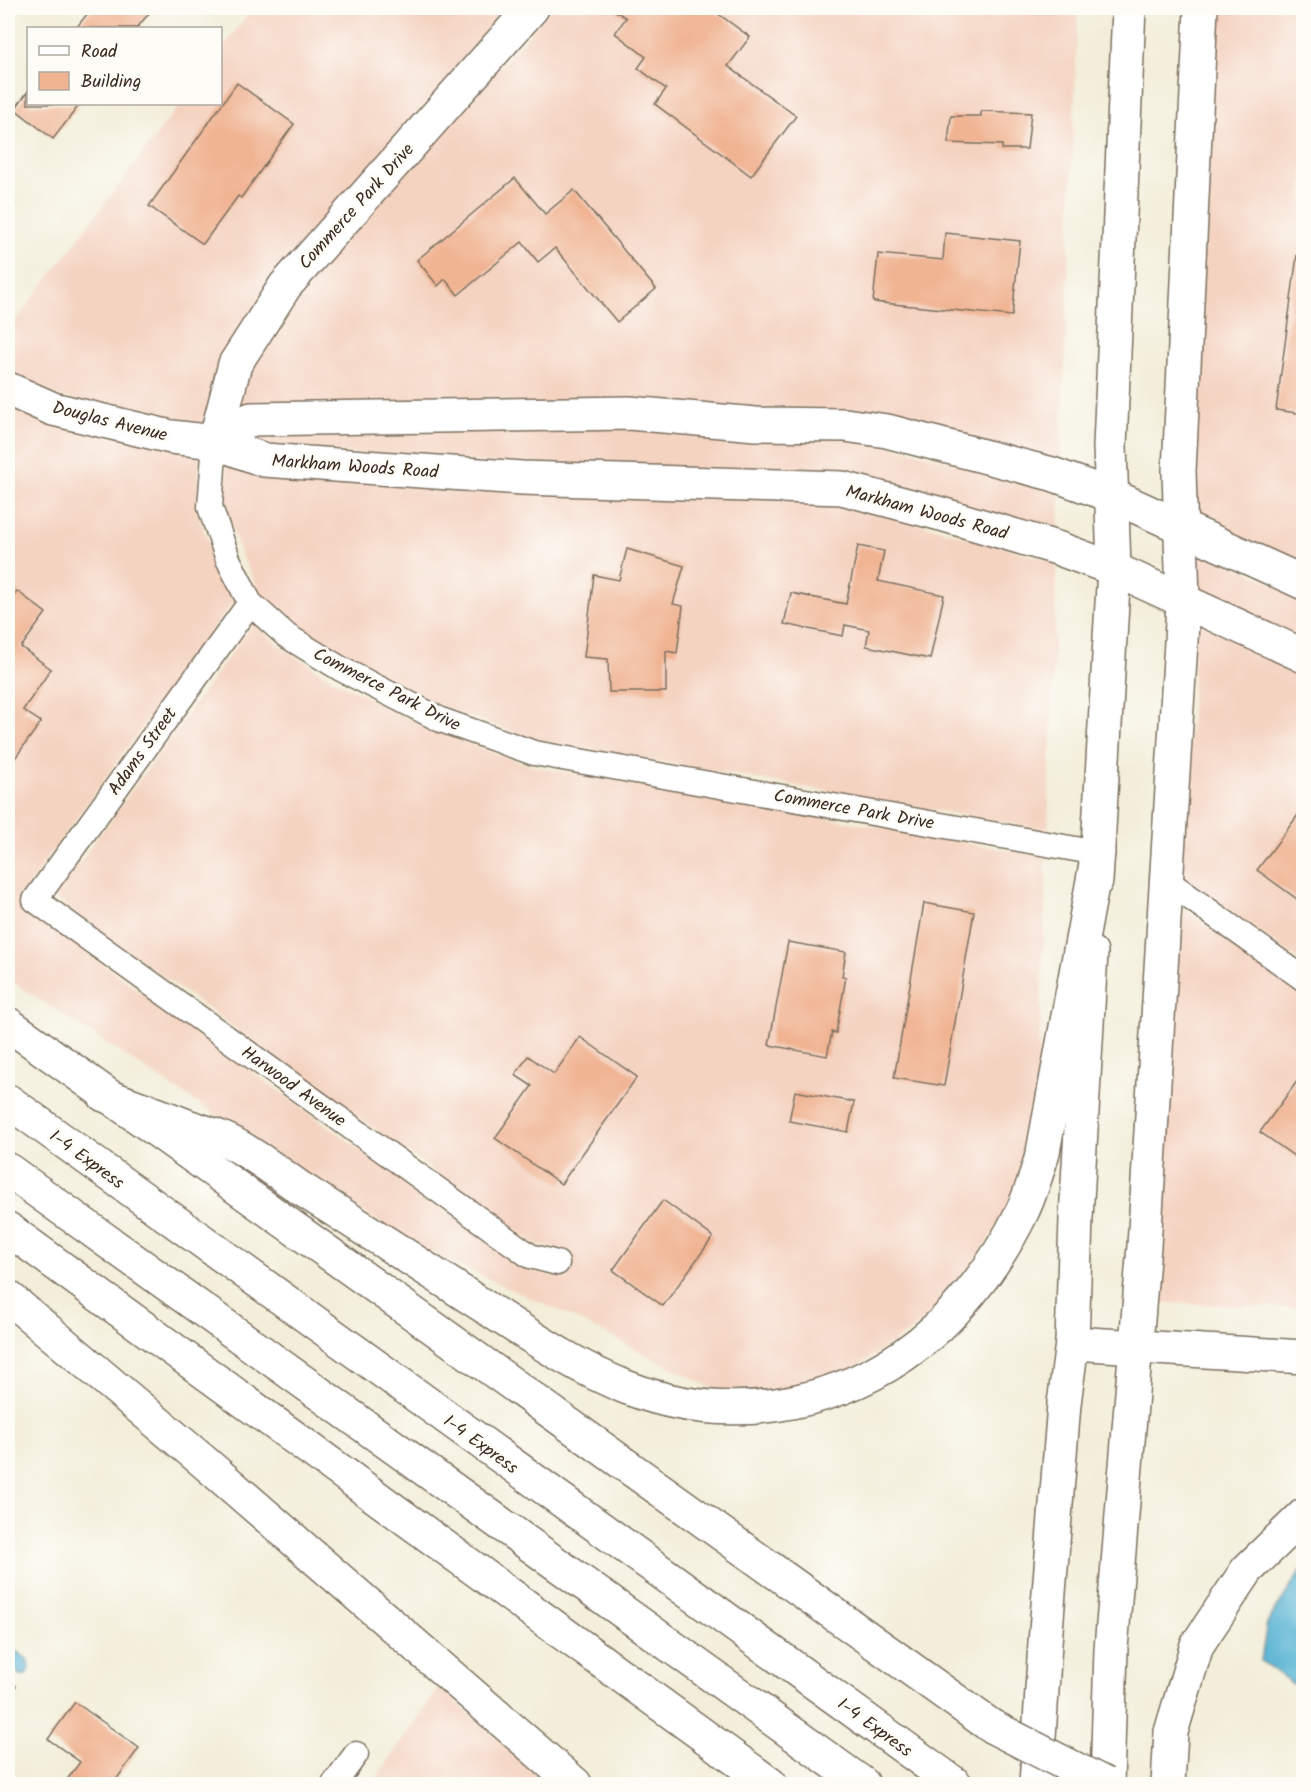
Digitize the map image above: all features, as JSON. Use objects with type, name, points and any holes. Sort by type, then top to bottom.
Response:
[{"type":"main road","name":"Commerce Park Drive","points":[[215,442],[235,364],[285,286],[532,8]]},
{"type":"main road","points":[[1036,1785],[1046,1619],[1064,1404],[1072,1343],[1076,1218],[1114,569],[1110,446],[1129,8]]},
{"type":"main road","points":[[991,1726],[1106,1785],[1111,1649],[1136,1347],[1183,601],[1179,471],[1201,8]]},
{"type":"main road","name":"Douglas Avenue","points":[[8,389],[53,409],[171,436],[215,442]]},
{"type":"main road","points":[[215,442],[251,419],[628,413],[756,424],[845,425],[887,431],[1052,474],[1113,496],[1304,583]]},
{"type":"main road","name":"Markham Woods Road","points":[[215,442],[264,460],[522,478],[842,488],[1036,541],[1114,569],[1304,656]]},
{"type":"main road","points":[[104,1095],[228,1141],[558,1354],[619,1386],[684,1406],[758,1407],[795,1402],[855,1384],[926,1339],[946,1320],[988,1269],[1022,1212],[1042,1152],[1098,853]]},
{"type":"main road","points":[[8,1024],[104,1095],[991,1726],[1069,1785]]},
{"type":"main road","name":"I-4 Express","points":[[8,1101],[955,1785]]},
{"type":"main road","points":[[8,1170],[863,1785]]},
{"type":"main road","points":[[8,1229],[770,1785]]},
{"type":"main road","points":[[8,1297],[203,1461],[575,1785]]},
{"type":"main road","points":[[1072,1343],[1304,1357]]},
{"type":"main road","points":[[1168,1785],[1171,1732],[1197,1645],[1247,1570],[1304,1515]]},
{"type":"street","name":"Commerce Park Drive","points":[[215,442],[210,507],[228,559],[250,603],[287,636],[341,669],[441,720],[534,753],[1098,853]]},
{"type":"street","name":"Adams Street","points":[[35,900],[250,603]]},
{"type":"street","points":[[1167,881],[1304,979]]},
{"type":"street","name":"Harwood Avenue","points":[[35,900],[530,1256],[557,1263]]},
{"type":"street","points":[[334,1785],[356,1754]]},
{"type":"shaded area","points":[[253,8],[514,8],[273,278],[204,427],[171,423],[57,396],[8,374],[8,331],[179,105],[222,105],[222,49]]},
{"type":"shaded area","points":[[551,8],[1062,8],[1078,10],[1061,464],[889,418],[238,410],[248,371],[297,294]]},
{"type":"shaded area","points":[[1215,8],[1303,8],[1303,568],[1195,519],[1193,473]]},
{"type":"shaded area","points":[[8,403],[200,454],[197,510],[215,561],[234,600],[16,902],[528,1270],[568,1279],[572,1253],[535,1244],[54,898],[253,623],[281,647],[336,681],[436,731],[531,766],[1047,857],[1037,1109],[1029,1148],[1009,1206],[976,1261],[935,1310],[916,1328],[848,1372],[790,1389],[724,1394],[570,1316],[412,1244],[8,979]]},
{"type":"shaded area","points":[[630,426],[845,438],[886,444],[1060,491],[1059,535],[1040,528],[521,465],[265,447],[246,439],[257,433]]},
{"type":"shaded area","points":[[228,461],[841,502],[1057,562],[1048,830],[536,740],[446,708],[347,658],[295,626],[261,594],[241,555],[225,507]]},
{"type":"shaded area","points":[[1196,548],[1303,597],[1303,642],[1197,593]]},
{"type":"shaded area","points":[[1196,621],[1303,671],[1303,963],[1181,876]]},
{"type":"shaded area","points":[[1179,906],[1303,995],[1304,1308],[1160,1303],[1164,1148]]},
{"type":"shaded area","points":[[440,1687],[546,1784],[372,1784]]},
{"type":"water","points":[[1303,1568],[1303,1691],[1261,1661],[1267,1623]]},
{"type":"water","points":[[8,1649],[18,1652],[27,1659],[30,1669],[26,1675],[19,1675],[15,1669],[8,1666]]},
{"type":"building","points":[[92,8],[153,8],[138,27],[77,27]]},
{"type":"building","points":[[611,8],[710,8],[750,37],[728,66],[796,116],[751,176],[655,104],[666,89],[638,68],[646,57],[615,33],[626,18]]},
{"type":"building","points":[[237,83],[294,124],[241,198],[238,196],[203,244],[149,206]]},
{"type":"building","points":[[27,92],[27,105],[79,105],[53,139],[15,109]]},
{"type":"building","points":[[981,111],[1031,113],[1027,149],[1002,149],[1002,145],[948,143],[951,116],[981,116]]},
{"type":"building","points":[[515,178],[545,214],[574,190],[656,289],[617,322],[555,248],[538,262],[522,242],[458,295],[445,279],[438,286],[417,260]]},
{"type":"building","points":[[8,197],[15,202],[8,212]]},
{"type":"building","points":[[945,233],[1020,241],[1012,316],[873,302],[878,254],[943,260]]},
{"type":"building","points":[[1297,255],[1304,256],[1304,414],[1276,410]]},
{"type":"building","points":[[858,546],[884,551],[878,581],[944,595],[930,659],[866,646],[869,630],[845,625],[843,636],[784,624],[791,593],[846,604]]},
{"type":"building","points":[[627,549],[684,566],[673,604],[683,606],[677,653],[666,651],[666,692],[609,692],[608,659],[584,657],[594,575],[619,580]]},
{"type":"building","points":[[17,591],[46,613],[21,647],[51,669],[23,710],[41,722],[8,768],[8,604]]},
{"type":"building","points":[[1304,807],[1304,904],[1257,870]]},
{"type":"building","points":[[924,903],[974,912],[944,1086],[894,1078]]},
{"type":"building","points":[[788,942],[846,952],[842,976],[846,977],[836,1033],[832,1032],[827,1056],[769,1045]]},
{"type":"building","points":[[580,1037],[637,1077],[561,1184],[495,1138],[532,1086],[515,1075],[528,1056],[554,1074]]},
{"type":"building","points":[[1301,1076],[1304,1079],[1304,1163],[1260,1132]]},
{"type":"building","points":[[795,1091],[854,1102],[848,1132],[789,1121]]},
{"type":"building","points":[[663,1200],[713,1237],[663,1306],[613,1270]]},
{"type":"building","points":[[8,1679],[16,1686],[8,1698]]},
{"type":"building","points":[[75,1702],[139,1748],[113,1784],[64,1784],[80,1762],[48,1739]]}]
